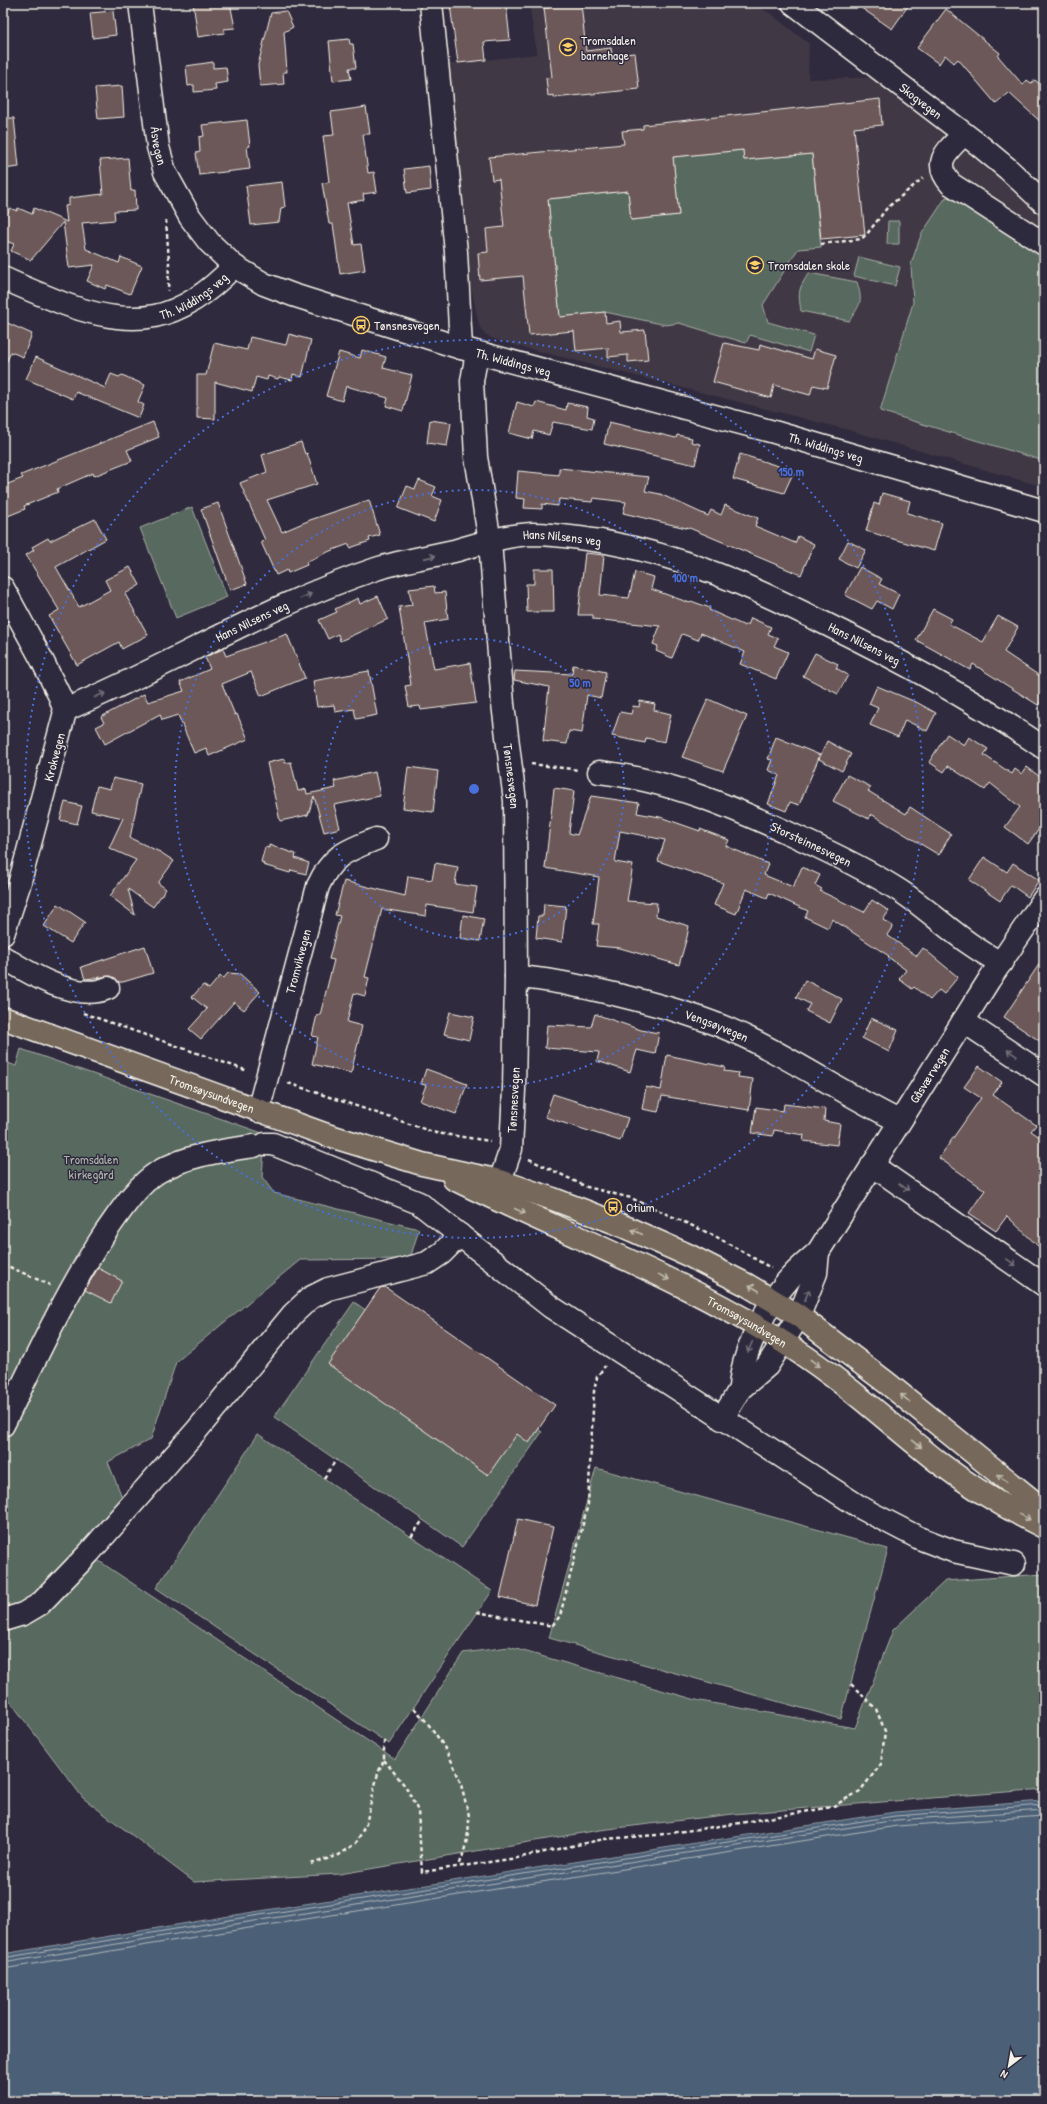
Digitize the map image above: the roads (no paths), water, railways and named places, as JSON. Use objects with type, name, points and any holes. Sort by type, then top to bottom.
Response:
[{"type":"highway","name":"Tromsøysundvegen","points":[[3,1018],[327,1135],[422,1164],[498,1190],[616,1223],[728,1275],[774,1300],[799,1316],[887,1383],[1044,1510]]},
{"type":"highway","name":"Tromsøysundvegen","points":[[498,1190],[627,1259],[730,1310],[759,1327],[811,1360],[966,1482],[1044,1527]]},
{"type":"street","name":"Åsvegen","points":[[140,3],[158,147],[172,186],[200,231],[234,266]]},
{"type":"street","name":"Tønsnesvegen","points":[[431,3],[456,252],[472,381],[475,444],[483,510],[490,542],[502,704],[515,802],[516,977],[514,1090],[511,1150],[498,1190]]},
{"type":"street","name":"Skogvegen","points":[[793,3],[1008,169],[1044,203]]},
{"type":"street","points":[[964,134],[946,152],[942,160],[944,176],[951,184],[1044,244]]},
{"type":"street","name":"Th. Widdings veg","points":[[3,278],[53,299],[99,315],[139,319],[167,313],[202,294],[234,266],[279,291],[469,351],[774,432],[1044,510]]},
{"type":"street","name":"Hans Nilsens veg","points":[[65,710],[110,690],[224,633],[334,585],[382,568],[524,534],[564,536],[634,548],[695,564],[777,599],[902,662],[970,700],[1044,748]]},
{"type":"street","points":[[3,588],[42,660],[65,710]]},
{"type":"street","name":"Krokvegen","points":[[3,934],[60,737],[65,710]]},
{"type":"street","name":"Storsteinnesvegen","points":[[599,772],[633,777],[702,796],[857,865],[898,889],[931,912],[970,944],[1001,963]]},
{"type":"street","name":"Tromvikvegen","points":[[258,1110],[322,877],[341,854],[376,839]]},
{"type":"street","name":"Gåsværvegen","points":[[740,1389],[740,1373],[759,1327],[774,1300],[790,1278],[818,1252],[963,1021],[1044,901]]},
{"type":"street","points":[[3,957],[35,976],[59,986],[86,993],[99,992],[108,988]]},
{"type":"street","name":"Vengsøyvegen","points":[[516,977],[574,984],[670,1008],[705,1019],[767,1047],[860,1102],[899,1121]]},
{"type":"street","points":[[963,1021],[1044,1075]]},
{"type":"street","points":[[3,1426],[69,1294],[116,1218],[141,1186],[158,1172],[185,1159],[222,1150],[264,1145],[419,1203],[551,1307],[615,1351],[863,1510],[919,1538],[952,1551],[1014,1564]]},
{"type":"street","points":[[872,1165],[1044,1285]]},
{"type":"street","points":[[3,1620],[23,1614],[45,1598],[89,1553],[192,1436],[293,1314],[310,1298],[328,1289],[427,1263],[442,1254],[460,1235]]},
{"type":"street","name":"Gåsværvegen","points":[[740,1389],[762,1371],[783,1342],[799,1316],[816,1273],[818,1252]]},
{"type":"street","points":[[722,1419],[740,1389]]},
{"type":"water","points":[[1044,1801],[1044,2101],[3,2101],[3,1954],[247,1913],[895,1812]]},
{"type":"place","name":"Tromsdalen barnehage","points":[[568,47]]},
{"type":"place","name":"Tromsdalen skole","points":[[755,265]]},
{"type":"place","name":"Tønsnesvegen","points":[[361,325]]},
{"type":"place","name":"Otium","points":[[613,1207]]},
{"type":"park label","name":"Tromsdalen kirkegård","points":[[91,1166]]}]
